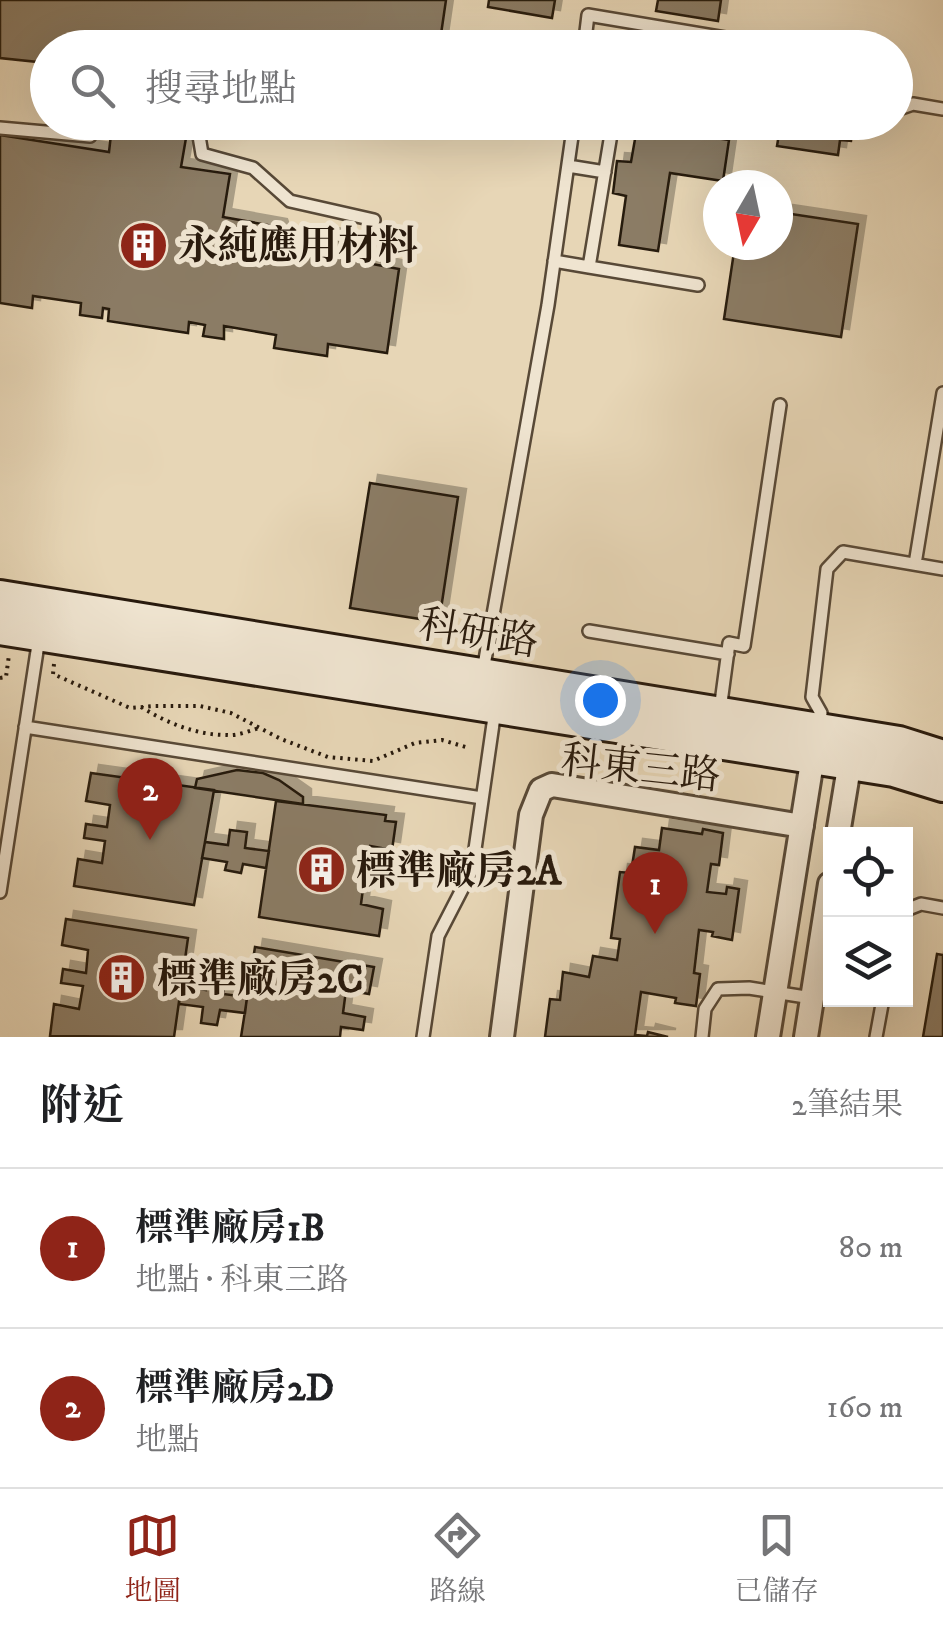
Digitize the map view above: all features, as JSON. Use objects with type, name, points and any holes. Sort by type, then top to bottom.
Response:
[{"type":"street","name":"科研路","points":[[0,597],[719,714],[815,743]]},
{"type":"street","name":"科研路","points":[[5,639],[496,706],[852,749],[900,743],[943,756]]},
{"type":"street","points":[[768,1037],[815,743]]},
{"type":"street","name":"科研路","points":[[852,749],[894,770],[943,785]]},
{"type":"street","points":[[839,827],[852,749]]},
{"type":"street","name":"科東三路","points":[[502,1037],[530,815],[541,790],[552,786],[802,826]]},
{"type":"street","points":[[806,1037],[825,917]]},
{"type":"lane","points":[[586,30],[588,15],[677,30]]},
{"type":"lane","points":[[913,104],[943,109]]},
{"type":"lane","points":[[0,128],[30,131]]},
{"type":"lane","points":[[200,140],[202,154],[253,168],[290,201],[374,220],[366,247]]},
{"type":"lane","points":[[482,675],[572,140]]},
{"type":"lane","points":[[589,267],[610,140]]},
{"type":"lane","points":[[568,166],[604,172]]},
{"type":"lane","points":[[554,261],[698,285]]},
{"type":"lane","points":[[916,564],[943,393]]},
{"type":"lane","points":[[719,714],[729,643],[744,646],[780,405]]},
{"type":"lane","points":[[815,743],[821,713],[812,696],[827,570],[843,552],[943,569]]},
{"type":"lane","points":[[589,631],[728,654]]},
{"type":"lane","points":[[0,892],[25,727],[47,645]]},
{"type":"lane","points":[[423,1037],[438,936],[472,870],[496,706]]},
{"type":"lane","points":[[25,727],[482,798]]},
{"type":"lane","points":[[913,907],[921,904],[943,908]]},
{"type":"lane","points":[[702,1037],[705,1009],[718,989],[749,988],[812,998]]},
{"type":"lane","points":[[876,1037],[882,1007]]},
{"type":"path","points":[[0,678],[6,677],[5,639]]},
{"type":"path","points":[[47,645],[52,674],[130,708],[200,706],[231,713],[281,739],[328,757],[373,761],[415,743],[442,740],[469,748]]},
{"type":"path","points":[[141,707],[188,729],[229,736],[259,728]]},
{"type":"building","points":[[0,0],[446,0],[442,30],[30,30],[30,61],[0,58]]},
{"type":"building","points":[[489,0],[555,0],[552,18],[488,7]]},
{"type":"building","points":[[658,0],[721,0],[718,21],[656,11]]},
{"type":"building","name":"永純應用材料","points":[[0,135],[109,152],[110,140],[186,140],[181,167],[230,174],[223,217],[279,227],[289,259],[297,260],[299,251],[319,256],[322,235],[349,239],[346,259],[399,269],[387,353],[328,344],[327,356],[274,348],[276,335],[224,326],[224,339],[203,336],[205,325],[189,322],[188,333],[108,321],[109,309],[103,308],[102,318],[80,315],[81,303],[33,296],[32,308],[0,303]]},
{"type":"building","points":[[635,140],[729,140],[725,170],[703,170],[703,178],[670,173],[658,251],[619,245],[626,196],[613,193],[617,161],[631,162]]},
{"type":"building","points":[[778,140],[840,140],[838,155],[777,146]]},
{"type":"building","points":[[793,214],[858,224],[841,337],[724,319],[733,260],[793,260]]},
{"type":"building","points":[[370,483],[458,497],[439,622],[350,608]]},
{"type":"building","points":[[237,770],[263,773],[279,780],[303,797],[303,804],[195,788],[197,779]]},
{"type":"building","points":[[91,773],[214,790],[194,905],[74,886],[78,859],[102,863],[105,841],[84,838],[86,824],[107,827],[110,805],[86,801]]},
{"type":"building","name":"標準廠房2A","points":[[276,801],[386,815],[385,821],[396,822],[392,850],[370,846],[366,868],[386,871],[385,885],[364,881],[361,904],[383,909],[379,936],[259,917]]},
{"type":"building","points":[[662,828],[723,833],[719,865],[711,864],[707,892],[726,894],[727,887],[739,889],[732,940],[699,930],[694,973],[700,974],[696,1006],[641,992],[635,1035],[647,1036],[648,1032],[668,1037],[545,1037],[550,999],[560,1000],[563,972],[589,977],[593,956],[617,960],[620,939],[611,938],[620,872],[631,873],[635,847],[659,850]]},
{"type":"building","points":[[230,830],[247,832],[245,848],[269,851],[266,868],[243,864],[241,873],[225,870],[227,862],[202,858],[205,842],[228,845]]},
{"type":"building","name":"標準廠房2C","points":[[66,919],[188,938],[174,1037],[50,1036],[54,1004],[79,1009],[83,986],[61,983],[63,969],[86,973],[88,950],[62,945]]},
{"type":"building","points":[[255,947],[374,967],[369,994],[346,990],[343,1013],[365,1017],[363,1030],[341,1027],[340,1037],[241,1037]]},
{"type":"building","points":[[937,954],[943,955],[943,1037],[923,1037]]},
{"type":"building","points":[[207,981],[225,984],[223,994],[247,997],[245,1013],[220,1010],[217,1025],[201,1023],[203,1007],[179,1004],[181,986],[206,990]]},
{"type":"place","name":"永純應用材料","points":[[143,245]]},
{"type":"place","name":"標準廠房2D","points":[[150,840]]},
{"type":"place","name":"標準廠房2A","points":[[321,870]]},
{"type":"place","name":"標準廠房1B","points":[[655,934]]},
{"type":"place","name":"標準廠房2C","points":[[122,978]]}]
